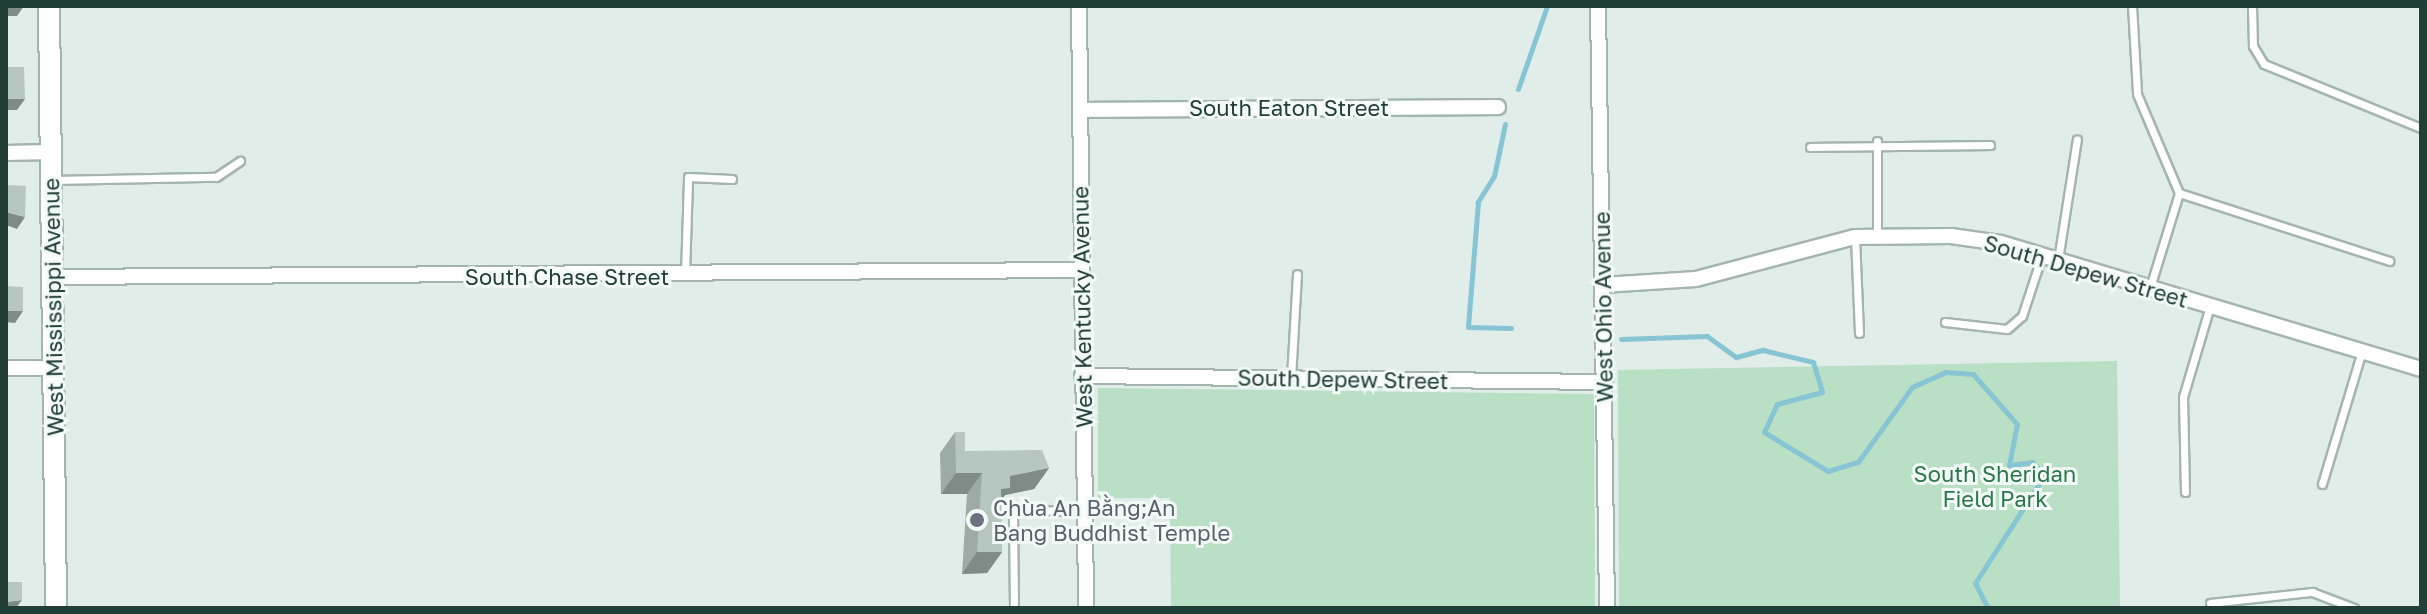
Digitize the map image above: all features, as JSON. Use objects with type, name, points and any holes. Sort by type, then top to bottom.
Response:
[{"type":"main road","name":"West Mississippi Avenue","points":[[49,6],[56,608]]},
{"type":"street","name":"West Kentucky Avenue","points":[[1079,6],[1086,608]]},
{"type":"street","name":"West Ohio Avenue","points":[[1598,6],[1607,608]]},
{"type":"street","name":"South Eaton Street","points":[[1080,110],[1498,107]]},
{"type":"street","points":[[6,153],[51,152]]},
{"type":"street","name":"South Depew Street","points":[[1603,285],[1696,279],[1855,237],[1951,236],[2042,255],[2421,369]]},
{"type":"street","name":"South Chase Street","points":[[52,277],[685,277],[1082,270]]},
{"type":"street","points":[[6,368],[53,368]]},
{"type":"street","name":"South Depew Street","points":[[1082,376],[1605,382]]},
{"type":"lane","points":[[2132,6],[2137,94],[2179,193],[2150,287]]},
{"type":"lane","points":[[2252,6],[2253,46],[2264,64],[2421,128]]},
{"type":"lane","points":[[2058,260],[2077,139]]},
{"type":"lane","points":[[1810,147],[1877,141],[1990,145]]},
{"type":"lane","points":[[1877,141],[1877,237]]},
{"type":"lane","points":[[51,180],[216,177],[240,161]]},
{"type":"lane","points":[[685,277],[688,177],[732,179]]},
{"type":"lane","points":[[2179,193],[2389,261]]},
{"type":"lane","points":[[1855,237],[1859,333]]},
{"type":"lane","points":[[1945,322],[2007,329],[2022,316],[2042,255]]},
{"type":"lane","points":[[1291,378],[1297,274]]},
{"type":"lane","points":[[2185,492],[2183,397],[2210,306]]},
{"type":"lane","points":[[2322,484],[2362,351]]},
{"type":"lane","points":[[1014,608],[1013,511],[1084,510]]},
{"type":"lane","points":[[2210,603],[2312,592],[2354,608]]},
{"type":"green space","name":"South Sheridan Field Park","points":[[2117,361],[2120,608],[1619,608],[1618,370]]},
{"type":"green space","points":[[1098,388],[1594,394],[1595,608],[1171,608],[1170,498],[1098,498]]},
{"type":"building","points":[[6,67],[24,67],[25,99],[6,99]]},
{"type":"building","points":[[6,185],[26,186],[25,217],[6,212]]},
{"type":"building","points":[[6,286],[23,287],[23,311],[6,311]]},
{"type":"building","points":[[955,432],[965,432],[965,451],[1042,450],[1049,468],[1010,476],[1010,488],[1001,489],[1002,552],[977,552],[982,473],[956,473]]},
{"type":"building","points":[[6,582],[22,582],[22,600],[6,602]]},
{"type":"waterway","points":[[1518,89],[1547,6]]},
{"type":"waterway","points":[[1505,124],[1494,176],[1478,202],[1468,327],[1511,328]]},
{"type":"waterway","points":[[1621,339],[1707,336],[1736,357],[1763,350],[1813,362],[1822,392],[1777,404],[1764,432],[1828,471],[1858,462],[1912,387],[1945,372],[1973,374],[2017,424],[2009,465],[2032,462],[2044,476],[1975,583],[1988,608]]},
{"type":"place","name":"Chùa An Bằng;An Bang Buddhist Temple","points":[[977,520]]}]
